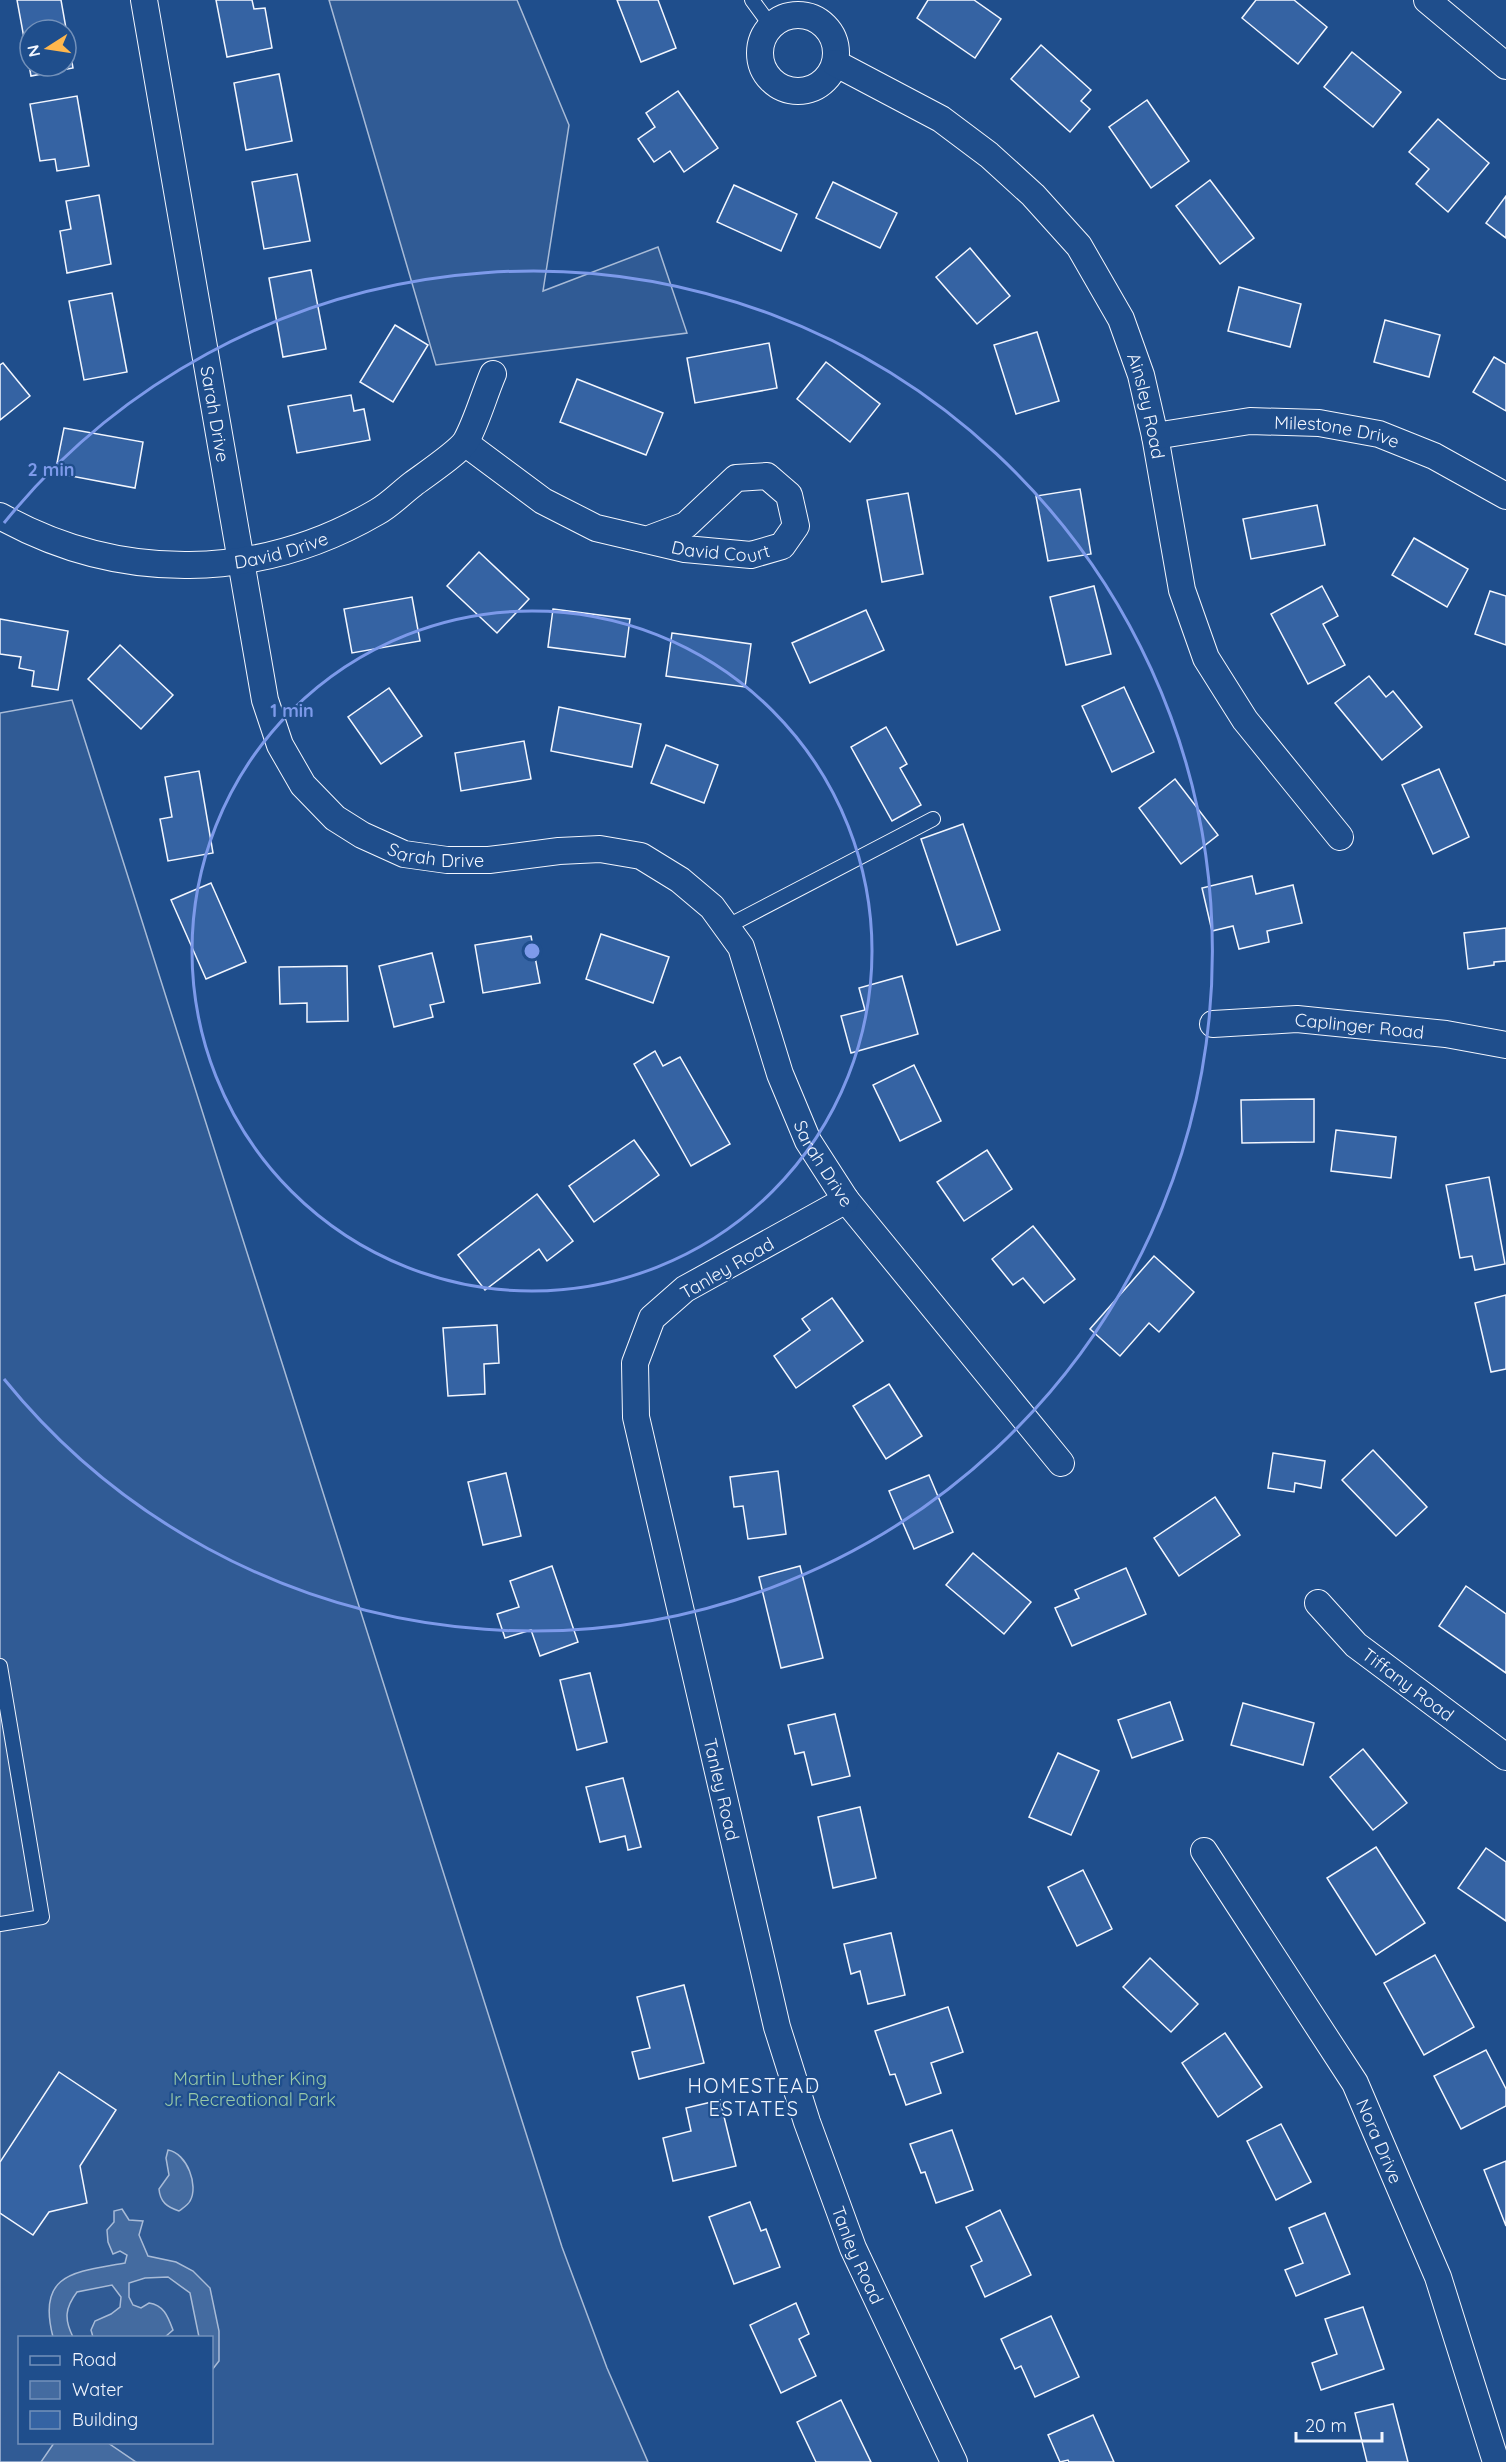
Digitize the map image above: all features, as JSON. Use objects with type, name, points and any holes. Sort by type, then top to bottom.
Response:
[{"type":"street","name":"Sarah Drive","points":[[144,0],[265,700],[280,744],[303,785],[335,818],[363,835],[404,854],[436,859],[489,860],[559,851],[600,849],[640,856],[680,880],[712,907],[741,947],[780,1074],[808,1141],[846,1200],[1061,1463]]},
{"type":"street","points":[[1426,0],[1506,66]]},
{"type":"street","points":[[802,14],[814,18],[825,26],[833,37],[836,50],[835,63],[830,74],[822,83],[799,92],[776,85],[767,76],[761,66],[759,53],[761,41],[771,26],[789,15],[802,14]]},
{"type":"street","name":"Ainsley Road","points":[[835,63],[941,119],[981,149],[1033,195],[1079,246],[1121,319],[1141,375],[1155,436],[1182,590],[1206,657],[1245,720],[1340,837]]},
{"type":"street","name":"David Drive","points":[[0,516],[72,549],[127,561],[186,567],[242,562],[301,548],[378,512],[465,443],[493,374]]},
{"type":"street","name":"Milestone Drive","points":[[1155,436],[1250,422],[1319,423],[1379,434],[1434,456],[1506,496]]},
{"type":"street","name":"David Court","points":[[465,443],[543,501],[596,528],[646,540],[685,549],[751,555],[782,546],[796,526],[789,495],[767,476],[736,478],[686,525],[646,540]]},
{"type":"street","name":"Caplinger Road","points":[[1213,1024],[1297,1018],[1446,1034],[1506,1046]]},
{"type":"street","name":"Tanley Road","points":[[846,1200],[685,1289],[652,1318],[635,1363],[636,1417],[777,2027],[807,2122],[853,2248],[954,2462]]},
{"type":"street","name":"Tiffany Road","points":[[1318,1603],[1356,1645],[1506,1757]]},
{"type":"street","name":"Nora Drive","points":[[1204,1851],[1355,2083],[1438,2277],[1497,2462]]},
{"type":"lane","points":[[753,0],[771,26]]},
{"type":"lane","points":[[726,927],[933,819]]},
{"type":"lane","points":[[0,1666],[42,1917],[0,1924]]},
{"type":"shaded area","points":[[329,0],[517,0],[569,125],[543,291],[658,247],[687,333],[436,365]]},
{"type":"shaded area","name":"Martin Luther King Jr. Recreational Park","points":[[72,700],[562,2247],[607,2368],[648,2462],[0,2462],[0,713]]},
{"type":"water","points":[[168,2150],[181,2157],[192,2179],[190,2201],[179,2211],[165,2203],[159,2189],[169,2175],[166,2158]]},
{"type":"water","points":[[122,2209],[129,2220],[143,2221],[139,2235],[148,2256],[176,2262],[193,2271],[210,2288],[219,2331],[219,2361],[213,2369],[213,2336],[199,2336],[190,2293],[168,2277],[145,2278],[129,2283],[129,2297],[133,2305],[141,2308],[149,2303],[154,2304],[165,2312],[173,2330],[166,2336],[93,2336],[91,2330],[95,2321],[120,2307],[121,2297],[112,2285],[77,2292],[70,2303],[67,2314],[73,2336],[53,2336],[49,2316],[50,2299],[55,2287],[76,2273],[125,2263],[127,2255],[120,2251],[113,2254],[108,2242],[107,2230],[114,2222],[114,2211]]},
{"type":"water","points":[[53,2444],[109,2444],[136,2462],[41,2462]]},
{"type":"building","points":[[17,0],[61,0],[64,18],[20,18]]},
{"type":"building","points":[[216,0],[252,0],[254,9],[265,8],[272,48],[227,57]]},
{"type":"building","points":[[617,0],[658,0],[676,48],[641,62]]},
{"type":"building","points":[[928,0],[974,0],[1001,19],[975,58],[917,18]]},
{"type":"building","points":[[1256,0],[1294,0],[1327,27],[1298,64],[1242,18]]},
{"type":"building","points":[[1041,45],[1091,90],[1081,101],[1090,109],[1070,132],[1011,79]]},
{"type":"building","points":[[1352,52],[1401,92],[1373,127],[1324,87]]},
{"type":"building","points":[[279,74],[292,141],[246,150],[234,83]]},
{"type":"building","points":[[678,91],[718,148],[684,172],[670,151],[654,162],[638,139],[655,127],[646,113]]},
{"type":"building","points":[[77,96],[89,166],[57,171],[55,159],[40,161],[30,104]]},
{"type":"building","points":[[1147,100],[1189,161],[1151,188],[1109,127]]},
{"type":"building","points":[[1438,119],[1489,163],[1448,212],[1416,184],[1429,169],[1409,152]]},
{"type":"building","points":[[297,174],[310,241],[264,249],[252,182]]},
{"type":"building","points":[[1210,180],[1254,238],[1220,264],[1176,206]]},
{"type":"building","points":[[833,182],[897,213],[880,248],[816,218]]},
{"type":"building","points":[[734,185],[797,214],[781,251],[717,222]]},
{"type":"building","points":[[99,195],[111,264],[67,273],[60,231],[71,229],[66,201]]},
{"type":"building","points":[[1506,196],[1506,238],[1486,223]]},
{"type":"building","points":[[970,248],[1010,296],[977,324],[936,277]]},
{"type":"building","points":[[311,270],[326,349],[283,357],[269,278]]},
{"type":"building","points":[[1239,287],[1301,304],[1290,347],[1228,331]]},
{"type":"building","points":[[112,293],[127,372],[84,380],[69,301]]},
{"type":"building","points":[[1385,320],[1440,335],[1429,377],[1374,362]]},
{"type":"building","points":[[395,325],[428,345],[393,402],[360,382]]},
{"type":"building","points":[[1037,332],[1059,401],[1016,414],[994,345]]},
{"type":"building","points":[[769,343],[777,388],[695,403],[687,358]]},
{"type":"building","points":[[1494,357],[1506,364],[1506,411],[1473,392]]},
{"type":"building","points":[[826,362],[880,404],[850,442],[797,399]]},
{"type":"building","points":[[3,363],[30,396],[0,420],[0,365]]},
{"type":"building","points":[[577,379],[663,413],[646,455],[560,422]]},
{"type":"building","points":[[351,395],[354,411],[364,409],[370,440],[297,453],[288,406]]},
{"type":"building","points":[[64,428],[143,442],[135,488],[55,473]]},
{"type":"building","points":[[1080,489],[1091,554],[1048,561],[1036,496]]},
{"type":"building","points":[[908,493],[923,574],[882,582],[867,500]]},
{"type":"building","points":[[1317,505],[1325,545],[1251,559],[1243,519]]},
{"type":"building","points":[[1414,538],[1468,569],[1447,607],[1392,575]]},
{"type":"building","points":[[479,552],[529,599],[497,633],[447,586]]},
{"type":"building","points":[[1094,586],[1111,654],[1066,665],[1050,597]]},
{"type":"building","points":[[1322,586],[1338,616],[1323,624],[1345,665],[1308,684],[1271,614]]},
{"type":"building","points":[[1490,591],[1506,596],[1506,645],[1475,634]]},
{"type":"building","points":[[412,597],[420,641],[352,653],[344,609]]},
{"type":"building","points":[[553,609],[630,619],[625,657],[548,647]]},
{"type":"building","points":[[866,610],[884,650],[810,683],[792,643]]},
{"type":"building","points":[[0,619],[68,631],[58,690],[32,686],[34,671],[19,668],[21,657],[0,654]]},
{"type":"building","points":[[672,633],[751,644],[745,687],[666,676]]},
{"type":"building","points":[[120,645],[173,695],[141,729],[88,679]]},
{"type":"building","points":[[1369,676],[1386,697],[1393,691],[1422,727],[1382,760],[1335,703]]},
{"type":"building","points":[[1124,687],[1154,752],[1112,772],[1082,706]]},
{"type":"building","points":[[389,688],[422,736],[381,764],[348,717]]},
{"type":"building","points":[[559,707],[641,724],[632,767],[551,751]]},
{"type":"building","points":[[886,727],[907,764],[900,768],[921,805],[892,821],[851,747]]},
{"type":"building","points":[[524,741],[531,779],[461,791],[455,753]]},
{"type":"building","points":[[666,745],[718,765],[704,803],[651,783]]},
{"type":"building","points":[[1439,769],[1469,837],[1433,854],[1402,785]]},
{"type":"building","points":[[199,771],[213,853],[168,861],[160,819],[172,817],[165,777]]},
{"type":"building","points":[[1175,779],[1218,835],[1181,864],[1139,808]]},
{"type":"building","points":[[963,824],[1000,930],[957,945],[921,839]]},
{"type":"building","points":[[1252,876],[1256,894],[1293,885],[1302,923],[1267,931],[1269,942],[1239,949],[1233,926],[1212,931],[1202,888]]},
{"type":"building","points":[[211,883],[246,962],[206,979],[171,900]]},
{"type":"building","points":[[1506,928],[1506,961],[1468,969],[1464,933]]},
{"type":"building","points":[[601,934],[669,957],[653,1003],[586,979]]},
{"type":"building","points":[[531,936],[540,983],[483,993],[475,945]]},
{"type":"building","points":[[432,953],[444,1002],[430,1005],[433,1017],[394,1027],[379,966]]},
{"type":"building","points":[[347,966],[348,1021],[307,1022],[307,1003],[280,1004],[279,967]]},
{"type":"building","points":[[902,976],[918,1034],[851,1053],[841,1016],[865,1010],[859,988]]},
{"type":"building","points":[[655,1051],[663,1066],[680,1057],[730,1144],[691,1166],[634,1064]]},
{"type":"building","points":[[914,1065],[941,1121],[900,1141],[873,1085]]},
{"type":"building","points":[[1314,1099],[1314,1142],[1242,1143],[1241,1100]]},
{"type":"building","points":[[1336,1130],[1396,1137],[1391,1178],[1331,1171]]},
{"type":"building","points":[[634,1140],[659,1175],[594,1222],[569,1186]]},
{"type":"building","points":[[987,1150],[1012,1189],[964,1221],[937,1182]]},
{"type":"building","points":[[1489,1177],[1505,1264],[1475,1270],[1472,1256],[1460,1258],[1446,1185]]},
{"type":"building","points":[[537,1194],[573,1241],[547,1261],[539,1249],[485,1290],[458,1255]]},
{"type":"building","points":[[1033,1226],[1075,1279],[1044,1303],[1023,1278],[1013,1285],[992,1259]]},
{"type":"building","points":[[1154,1256],[1194,1292],[1159,1332],[1149,1323],[1120,1356],[1090,1329]]},
{"type":"building","points":[[1506,1295],[1506,1369],[1491,1372],[1475,1303]]},
{"type":"building","points":[[832,1298],[863,1341],[796,1388],[774,1356],[810,1330],[802,1319]]},
{"type":"building","points":[[497,1325],[499,1363],[484,1364],[485,1394],[448,1396],[443,1328]]},
{"type":"building","points":[[889,1384],[922,1436],[886,1459],[853,1406]]},
{"type":"building","points":[[1373,1450],[1427,1507],[1396,1536],[1342,1480]]},
{"type":"building","points":[[1273,1453],[1325,1461],[1321,1488],[1295,1483],[1294,1492],[1268,1488]]},
{"type":"building","points":[[778,1471],[786,1534],[748,1539],[743,1506],[734,1507],[730,1477]]},
{"type":"building","points":[[506,1473],[521,1536],[483,1545],[468,1482]]},
{"type":"building","points":[[929,1475],[953,1532],[914,1549],[889,1491]]},
{"type":"building","points":[[1215,1497],[1240,1535],[1179,1576],[1154,1538]]},
{"type":"building","points":[[973,1553],[1031,1602],[1004,1634],[946,1585]]},
{"type":"building","points":[[552,1566],[578,1642],[540,1656],[531,1630],[505,1638],[497,1614],[519,1607],[510,1581]]},
{"type":"building","points":[[800,1566],[823,1658],[781,1668],[759,1577]]},
{"type":"building","points":[[1126,1568],[1146,1614],[1072,1646],[1055,1608],[1079,1598],[1075,1590]]},
{"type":"building","points":[[1466,1586],[1506,1614],[1506,1673],[1439,1626]]},
{"type":"building","points":[[590,1673],[607,1742],[577,1750],[560,1680]]},
{"type":"building","points":[[1170,1702],[1183,1740],[1132,1758],[1118,1720]]},
{"type":"building","points":[[1243,1703],[1314,1723],[1303,1765],[1231,1745]]},
{"type":"building","points":[[835,1714],[850,1776],[812,1785],[804,1752],[795,1754],[788,1725]]},
{"type":"building","points":[[1363,1749],[1407,1803],[1373,1830],[1330,1777]]},
{"type":"building","points":[[1058,1753],[1099,1771],[1071,1835],[1029,1817]]},
{"type":"building","points":[[623,1778],[641,1847],[628,1850],[625,1836],[600,1842],[586,1787]]},
{"type":"building","points":[[860,1807],[876,1878],[833,1888],[818,1817]]},
{"type":"building","points":[[1376,1847],[1425,1923],[1376,1955],[1327,1878]]},
{"type":"building","points":[[1486,1848],[1506,1862],[1506,1921],[1458,1888]]},
{"type":"building","points":[[1083,1870],[1112,1929],[1077,1946],[1048,1887]]},
{"type":"building","points":[[891,1933],[905,1995],[868,2004],[860,1971],[851,1974],[844,1944]]},
{"type":"building","points":[[1435,1955],[1474,2027],[1424,2055],[1384,1983]]},
{"type":"building","points":[[1150,1958],[1198,2004],[1171,2032],[1123,1987]]},
{"type":"building","points":[[684,1985],[704,2063],[639,2079],[632,2052],[650,2048],[637,1997]]},
{"type":"building","points":[[948,2007],[963,2052],[931,2063],[941,2093],[906,2105],[895,2074],[890,2075],[875,2031]]},
{"type":"building","points":[[1225,2033],[1262,2087],[1218,2117],[1182,2063]]},
{"type":"building","points":[[1486,2050],[1506,2089],[1506,2106],[1461,2129],[1434,2076]]},
{"type":"building","points":[[59,2072],[116,2110],[80,2166],[87,2203],[49,2212],[33,2235],[0,2213],[0,2162]]},
{"type":"building","points":[[720,2100],[736,2166],[673,2181],[663,2138],[691,2131],[686,2108]]},
{"type":"building","points":[[1281,2124],[1311,2182],[1276,2200],[1247,2141]]},
{"type":"building","points":[[952,2130],[973,2190],[936,2203],[925,2172],[921,2173],[910,2144]]},
{"type":"building","points":[[1506,2161],[1506,2226],[1484,2170]]},
{"type":"building","points":[[750,2202],[761,2231],[766,2229],[780,2267],[734,2284],[709,2217]]},
{"type":"building","points":[[1000,2210],[1031,2275],[985,2297],[971,2266],[982,2261],[966,2227]]},
{"type":"building","points":[[1325,2213],[1350,2274],[1296,2296],[1285,2270],[1303,2263],[1289,2228]]},
{"type":"building","points":[[796,2303],[809,2334],[799,2339],[816,2376],[781,2393],[750,2325]]},
{"type":"building","points":[[1363,2307],[1384,2369],[1321,2390],[1312,2363],[1337,2354],[1325,2319]]},
{"type":"building","points":[[1051,2316],[1079,2377],[1035,2397],[1021,2366],[1015,2369],[1001,2339]]},
{"type":"building","points":[[841,2400],[871,2462],[816,2462],[797,2422]]},
{"type":"building","points":[[1393,2404],[1408,2462],[1367,2462],[1355,2413]]},
{"type":"building","points":[[1093,2415],[1114,2462],[1069,2462],[1068,2460],[1060,2462],[1048,2435]]},
{"type":"district","name":"HOMESTEAD ESTATES","points":[[754,2096]]}]
